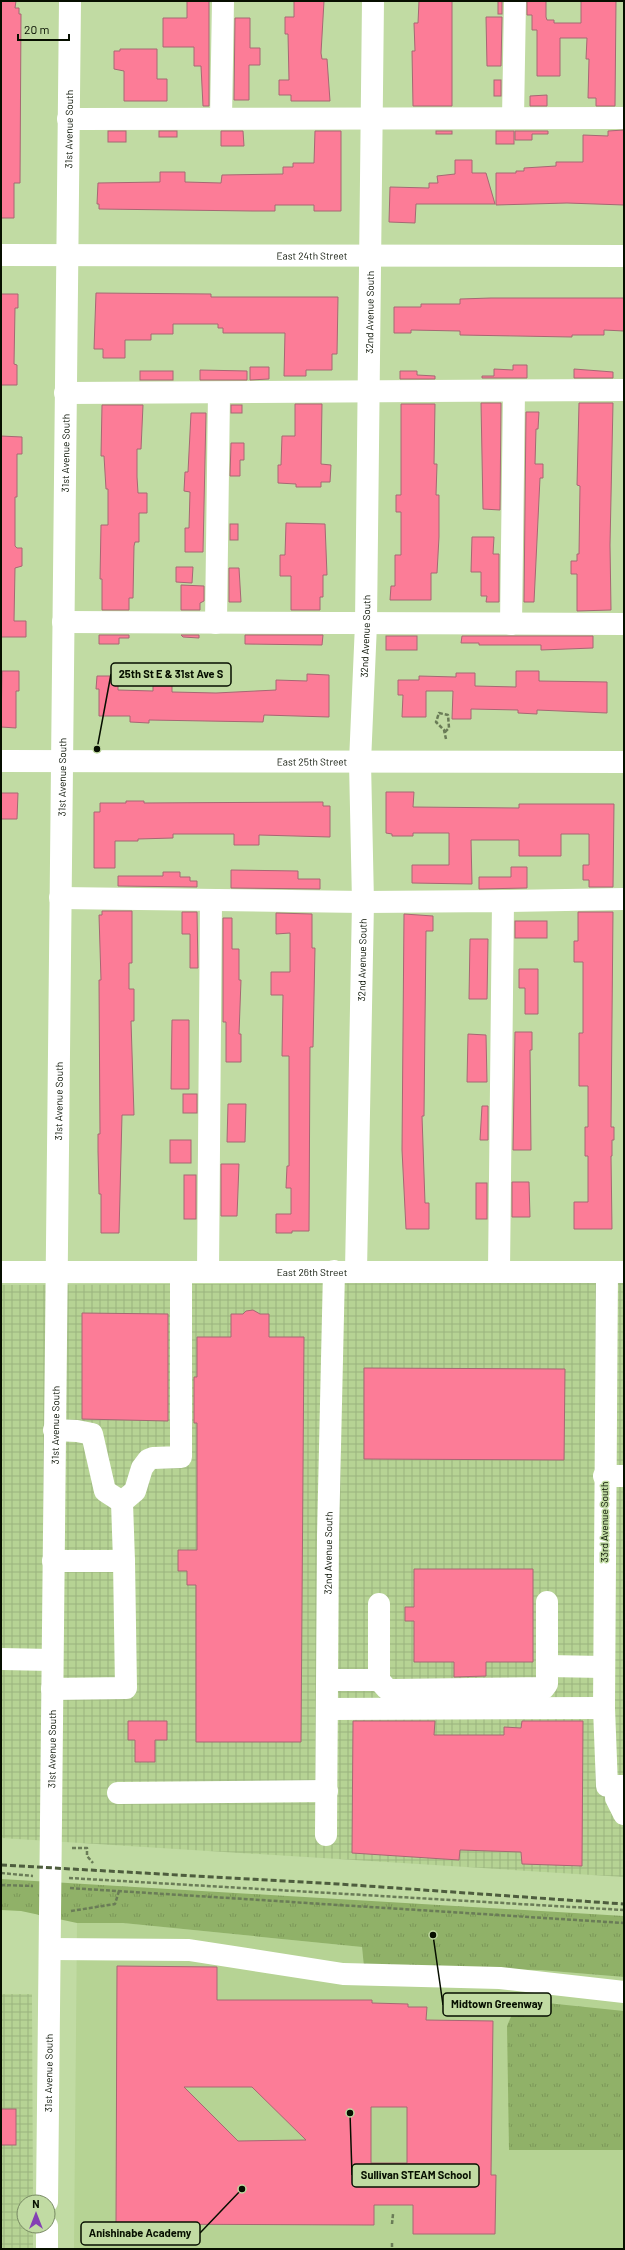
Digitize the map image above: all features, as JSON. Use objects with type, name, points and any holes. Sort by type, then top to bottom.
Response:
[{"type":"street","name":"31st Avenue South","points":[[47,2194],[66,256],[70,1]]},
{"type":"street","points":[[221,118],[223,1]]},
{"type":"street","name":"32nd Avenue South","points":[[356,1271],[363,902],[360,762],[366,624],[372,1]]},
{"type":"street","points":[[513,118],[515,1]]},
{"type":"street","points":[[68,119],[624,118]]},
{"type":"street","name":"East 24th Street","points":[[1,255],[624,256]]},
{"type":"street","points":[[65,393],[624,390]]},
{"type":"street","points":[[511,624],[514,391]]},
{"type":"street","points":[[216,623],[219,393]]},
{"type":"street","points":[[63,622],[624,624]]},
{"type":"street","name":"East 25th Street","points":[[1,761],[624,762]]},
{"type":"street","points":[[60,898],[363,902],[624,899]]},
{"type":"street","points":[[208,1272],[211,900]]},
{"type":"street","points":[[499,1272],[503,901]]},
{"type":"street","name":"32nd Avenue South","points":[[326,1835],[328,1536],[334,1271]]},
{"type":"street","name":"East 26th Street","points":[[1,1272],[615,1272]]},
{"type":"street","points":[[122,1502],[135,1491],[142,1468],[148,1460],[153,1458],[181,1457],[181,1272]]},
{"type":"street","name":"33rd Avenue South","points":[[615,1272],[614,1476],[604,1667],[604,1708],[616,1782],[616,1798],[624,1814]]},
{"type":"street","points":[[54,1430],[77,1430],[92,1434],[105,1491],[122,1502]]},
{"type":"street","points":[[52,1689],[126,1688],[122,1502]]},
{"type":"street","points":[[53,1561],[124,1561]]},
{"type":"street","points":[[379,1604],[379,1680],[387,1689],[540,1690],[547,1684],[547,1602]]},
{"type":"street","points":[[1,1659],[52,1660]]},
{"type":"street","points":[[547,1666],[604,1667]]},
{"type":"street","points":[[328,1680],[379,1680]]},
{"type":"street","points":[[328,1709],[604,1708]]},
{"type":"street","points":[[118,1793],[327,1791]]},
{"type":"street","points":[[50,1949],[189,1950],[342,1974],[500,1978],[624,1992]]},
{"type":"street","points":[[47,2234],[47,2249]]},
{"type":"path","points":[[445,732],[449,728],[448,715],[439,713],[436,722],[445,732],[446,739]]},
{"type":"path","points":[[72,1848],[87,1848],[87,1856],[93,1863]]},
{"type":"path","points":[[1,1873],[16,1875]]},
{"type":"path","points":[[84,1879],[624,1910]]},
{"type":"path","points":[[1,1885],[16,1885]]},
{"type":"path","points":[[84,1889],[624,1923]]},
{"type":"path","points":[[71,1911],[115,1904],[119,1891]]},
{"type":"path","points":[[392,2224],[393,2214]]},
{"type":"path","points":[[392,2243],[392,2249]]},
{"type":"shaded area","points":[[624,1282],[624,1877],[1,1838],[1,1285]]},
{"type":"shaded area","points":[[77,1923],[123,1923],[362,1947],[364,1967],[540,1970],[624,1977],[624,2249],[74,2249]]},
{"type":"shaded area","points":[[1,1994],[32,1994],[33,2194],[16,2194],[16,2234],[33,2234],[33,2249],[1,2249]]},
{"type":"green space","points":[[1,1879],[624,1916],[624,1977],[540,1970],[364,1967],[362,1947],[123,1923],[77,1923],[21,1911],[1,1910]]},
{"type":"green space","points":[[518,2000],[624,2011],[624,2150],[509,2150],[507,2026]]},
{"type":"building","points":[[1,1],[16,1],[15,8],[19,8],[19,14],[21,14],[20,183],[14,183],[14,218],[1,218]]},
{"type":"building","points":[[187,1],[209,1],[209,106],[203,106],[201,66],[194,66],[194,47],[163,47],[163,18],[187,18]]},
{"type":"building","points":[[294,1],[324,1],[321,53],[322,59],[327,59],[330,101],[291,101],[291,95],[279,95],[279,80],[289,80],[288,34],[285,34],[285,17],[294,17]]},
{"type":"building","points":[[419,1],[452,1],[452,106],[413,106],[412,51],[415,51],[414,23],[418,23]]},
{"type":"building","points":[[498,1],[502,1],[502,14],[498,14]]},
{"type":"building","points":[[527,1],[546,1],[547,20],[554,20],[554,23],[581,23],[581,1],[616,1],[615,106],[596,106],[596,98],[588,98],[589,59],[586,59],[587,38],[560,38],[560,76],[537,76],[537,30],[532,30],[532,15],[527,15]]},
{"type":"building","points":[[486,17],[502,17],[501,66],[487,66]]},
{"type":"building","points":[[235,18],[250,18],[250,48],[260,48],[260,65],[249,65],[249,100],[234,100]]},
{"type":"building","points":[[120,49],[157,49],[157,79],[167,79],[167,101],[124,101],[124,71],[114,69],[114,51],[120,51]]},
{"type":"building","points":[[494,80],[501,80],[501,96],[494,96]]},
{"type":"building","points":[[547,95],[547,106],[530,106],[530,96]]},
{"type":"building","points":[[624,130],[624,205],[567,203],[496,205],[496,173],[516,173],[516,171],[524,171],[524,168],[556,166],[556,162],[583,162],[583,135],[608,136],[608,131]]},
{"type":"building","points":[[108,131],[126,131],[126,142],[108,142]]},
{"type":"building","points":[[159,131],[177,131],[177,137],[159,137]]},
{"type":"building","points":[[221,131],[243,131],[244,146],[221,146]]},
{"type":"building","points":[[315,131],[341,131],[341,211],[314,211],[314,205],[275,205],[275,211],[252,211],[99,209],[99,204],[97,204],[98,183],[160,182],[160,172],[185,172],[185,182],[221,183],[222,175],[283,174],[283,167],[293,167],[293,163],[314,163]]},
{"type":"building","points":[[436,131],[452,131],[452,134],[436,134]]},
{"type":"building","points":[[496,131],[514,131],[514,144],[496,144]]},
{"type":"building","points":[[515,131],[548,131],[548,134],[532,134],[532,140],[515,140]]},
{"type":"building","points":[[455,160],[472,160],[472,173],[486,173],[495,204],[416,204],[415,223],[389,222],[390,187],[429,188],[429,183],[438,183],[437,176],[455,174]]},
{"type":"building","points":[[96,293],[211,294],[211,297],[338,297],[337,354],[332,354],[332,370],[306,370],[306,376],[284,376],[285,333],[223,333],[223,328],[218,328],[218,324],[173,324],[173,334],[151,334],[151,340],[125,340],[125,358],[103,358],[103,349],[94,349]]},
{"type":"building","points":[[1,294],[18,294],[18,308],[15,308],[14,364],[17,365],[17,385],[1,385]]},
{"type":"building","points":[[624,298],[624,331],[604,330],[604,335],[572,335],[572,337],[460,335],[460,331],[411,330],[411,333],[394,333],[394,307],[421,307],[421,304],[460,304],[460,299]]},
{"type":"building","points":[[513,365],[527,365],[527,378],[482,378],[482,376],[494,376],[494,369],[513,370]]},
{"type":"building","points":[[250,367],[269,367],[269,379],[250,380]]},
{"type":"building","points":[[574,369],[613,372],[613,378],[574,378]]},
{"type":"building","points":[[200,370],[247,371],[247,380],[200,380]]},
{"type":"building","points":[[140,371],[173,371],[173,380],[140,380]]},
{"type":"building","points":[[400,371],[417,371],[417,375],[435,376],[435,379],[400,379]]},
{"type":"building","points":[[481,403],[501,403],[500,510],[483,509]]},
{"type":"building","points":[[579,403],[613,403],[610,545],[611,610],[577,611],[577,574],[571,574],[571,561],[577,561],[577,554],[579,554],[580,486],[577,485]]},
{"type":"building","points":[[295,404],[322,404],[321,464],[331,465],[330,482],[321,482],[321,487],[296,487],[296,484],[278,483],[278,465],[281,465],[282,436],[295,436]]},
{"type":"building","points":[[401,404],[435,404],[434,464],[437,464],[436,495],[439,495],[439,537],[437,573],[431,573],[431,600],[390,600],[391,586],[395,586],[395,555],[401,555],[401,512],[396,512],[396,495],[401,495]]},
{"type":"building","points":[[102,405],[143,405],[141,449],[137,449],[137,477],[138,493],[147,493],[147,513],[139,513],[139,542],[135,542],[134,546],[133,598],[129,598],[129,610],[102,610],[102,579],[100,579],[101,525],[108,525],[108,489],[106,489],[104,456],[101,456]]},
{"type":"building","points":[[231,405],[242,405],[242,413],[231,413]]},
{"type":"building","points":[[526,412],[539,412],[538,429],[536,429],[535,464],[543,464],[543,478],[540,478],[534,602],[524,602]]},
{"type":"building","points":[[191,413],[206,413],[203,552],[185,552],[185,528],[189,528],[190,492],[184,491],[185,472],[188,472]]},
{"type":"building","points":[[1,436],[22,437],[22,454],[17,454],[15,546],[17,548],[22,548],[22,566],[15,568],[14,621],[26,621],[26,637],[1,637]]},
{"type":"building","points":[[231,443],[244,443],[244,460],[240,460],[240,476],[230,476]]},
{"type":"building","points":[[286,523],[325,524],[327,575],[323,575],[323,597],[320,597],[320,610],[291,610],[291,576],[280,576],[280,555],[285,555]]},
{"type":"building","points":[[230,524],[238,524],[238,540],[230,540]]},
{"type":"building","points":[[472,537],[494,537],[493,554],[499,554],[499,602],[486,602],[487,596],[481,596],[481,572],[471,572]]},
{"type":"building","points":[[176,567],[193,567],[192,583],[176,582]]},
{"type":"building","points":[[229,568],[239,568],[241,602],[229,602]]},
{"type":"building","points":[[181,585],[204,586],[204,601],[200,603],[200,610],[181,610]]},
{"type":"building","points":[[99,635],[129,635],[129,638],[119,638],[119,644],[99,644]]},
{"type":"building","points":[[181,635],[199,635],[199,638],[183,637]]},
{"type":"building","points":[[245,635],[323,635],[322,645],[245,644]]},
{"type":"building","points":[[386,636],[417,636],[417,650],[386,650]]},
{"type":"building","points":[[462,636],[593,636],[593,648],[541,650],[541,645],[479,645],[479,643],[461,643]]},
{"type":"building","points":[[2,671],[19,671],[19,691],[16,691],[16,728],[1,727]]},
{"type":"building","points":[[516,671],[539,671],[539,681],[607,682],[607,713],[537,710],[537,714],[518,713],[518,710],[471,709],[471,719],[452,719],[453,691],[426,691],[426,717],[402,717],[403,695],[398,695],[398,680],[419,680],[419,676],[456,677],[456,673],[475,673],[475,686],[516,687]]},
{"type":"building","points":[[307,674],[329,675],[329,717],[264,715],[263,722],[149,720],[149,723],[130,722],[130,716],[99,716],[99,689],[96,689],[97,676],[118,676],[118,690],[153,691],[153,684],[172,685],[172,692],[216,693],[276,690],[276,680],[307,681]]},
{"type":"building","points":[[386,792],[414,792],[413,807],[519,808],[519,804],[614,804],[613,887],[589,887],[589,880],[583,880],[583,865],[589,865],[589,834],[561,834],[561,856],[519,856],[519,840],[471,840],[472,884],[412,883],[412,865],[449,865],[449,833],[413,833],[413,836],[392,836],[392,834],[386,833]]},
{"type":"building","points":[[1,793],[18,793],[17,819],[1,819]]},
{"type":"building","points":[[126,801],[144,801],[144,803],[323,802],[323,806],[330,806],[330,837],[259,835],[259,845],[234,845],[234,834],[173,834],[173,838],[115,841],[115,868],[94,868],[94,812],[100,812],[100,803],[126,803]]},
{"type":"building","points":[[511,867],[527,867],[527,888],[479,889],[479,877],[511,877]]},
{"type":"building","points":[[231,870],[298,871],[298,879],[320,879],[320,889],[231,888]]},
{"type":"building","points":[[163,872],[180,872],[180,877],[190,877],[190,881],[197,881],[197,887],[118,886],[118,876],[163,876]]},
{"type":"building","points":[[102,911],[132,911],[132,963],[129,963],[129,989],[134,989],[134,1021],[131,1021],[134,1115],[122,1115],[119,1233],[101,1233],[98,1134],[100,1134],[99,980],[101,980],[99,915],[102,915]]},
{"type":"building","points":[[182,912],[197,912],[198,968],[190,968],[190,934],[182,934]]},
{"type":"building","points":[[578,912],[613,912],[611,1127],[614,1127],[614,1140],[612,1140],[611,1156],[612,1229],[574,1229],[574,1202],[588,1202],[588,1156],[585,1156],[585,1127],[588,1127],[588,1086],[579,1086],[579,1033],[583,1033],[583,962],[574,962],[574,941],[578,941]]},
{"type":"building","points":[[276,913],[312,914],[312,948],[315,948],[313,1047],[310,1047],[309,1231],[292,1231],[292,1233],[276,1233],[276,1214],[291,1214],[291,1188],[286,1188],[287,1166],[289,1166],[289,1056],[282,1056],[283,995],[271,995],[271,972],[290,972],[290,933],[276,934]]},
{"type":"building","points":[[404,914],[433,916],[433,931],[426,931],[424,1116],[422,1116],[425,1203],[429,1203],[429,1229],[406,1229],[402,1150]]},
{"type":"building","points":[[223,918],[232,918],[232,949],[239,949],[239,980],[241,980],[239,1034],[241,1034],[241,1062],[226,1062],[226,1022],[223,1022]]},
{"type":"building","points":[[515,921],[547,921],[547,938],[515,938]]},
{"type":"building","points":[[470,939],[488,939],[487,999],[469,999]]},
{"type":"building","points":[[519,969],[538,969],[538,1014],[525,1014],[525,988],[519,988]]},
{"type":"building","points":[[172,1020],[189,1020],[189,1089],[171,1089]]},
{"type":"building","points":[[515,1032],[532,1032],[532,1050],[530,1050],[531,1150],[513,1150]]},
{"type":"building","points":[[468,1034],[486,1035],[487,1082],[467,1082]]},
{"type":"building","points":[[183,1094],[197,1094],[197,1113],[183,1113]]},
{"type":"building","points":[[228,1104],[246,1104],[245,1142],[227,1142]]},
{"type":"building","points":[[482,1106],[488,1106],[488,1140],[480,1140]]},
{"type":"building","points":[[170,1140],[191,1140],[191,1163],[170,1163]]},
{"type":"building","points":[[221,1164],[239,1164],[237,1216],[221,1216]]},
{"type":"building","points":[[184,1175],[196,1175],[196,1219],[184,1219]]},
{"type":"building","points":[[512,1182],[529,1182],[530,1217],[512,1217]]},
{"type":"building","points":[[476,1183],[487,1183],[487,1219],[476,1219]]},
{"type":"building","points":[[253,1310],[260,1314],[269,1314],[269,1337],[304,1337],[301,1742],[196,1742],[196,1585],[187,1585],[187,1571],[178,1571],[178,1550],[197,1550],[197,1423],[194,1423],[194,1377],[197,1377],[197,1337],[231,1337],[231,1314],[243,1314],[246,1311]]},
{"type":"building","points":[[82,1313],[168,1314],[168,1421],[82,1419]]},
{"type":"building","points":[[364,1368],[565,1369],[564,1460],[364,1459]]},
{"type":"building","points":[[414,1569],[533,1569],[533,1662],[486,1662],[486,1676],[454,1677],[454,1662],[414,1662],[414,1621],[405,1621],[405,1607],[414,1607]]},
{"type":"building","points":[[128,1721],[167,1721],[167,1740],[155,1740],[155,1762],[135,1762],[135,1740],[128,1740]]},
{"type":"building","points":[[353,1721],[435,1721],[434,1735],[504,1735],[504,1727],[521,1728],[522,1721],[583,1721],[582,1866],[522,1864],[521,1852],[460,1850],[459,1860],[352,1853]]},
{"type":"building","points":[[117,1966],[217,1967],[217,2000],[372,2000],[372,2003],[408,2004],[408,2007],[427,2007],[426,2020],[493,2021],[491,2175],[496,2175],[495,2234],[413,2234],[413,2205],[374,2205],[374,2225],[116,2224]],"holes":[[[184,2087],[252,2087],[306,2140],[238,2141]],[[371,2107],[407,2107],[407,2163],[371,2163]]]},
{"type":"building","points":[[1,2109],[16,2109],[16,2145],[1,2145]]},
{"type":"railway","points":[[1,1865],[338,1884],[624,1904]]},
{"type":"place","name":"25th St E & 31st Ave S","points":[[97,749]]},
{"type":"place","name":"Midtown Greenway","points":[[433,1935]]},
{"type":"place","name":"Sullivan STEAM School","points":[[350,2113]]},
{"type":"place","name":"Anishinabe Academy","points":[[242,2189]]}]
